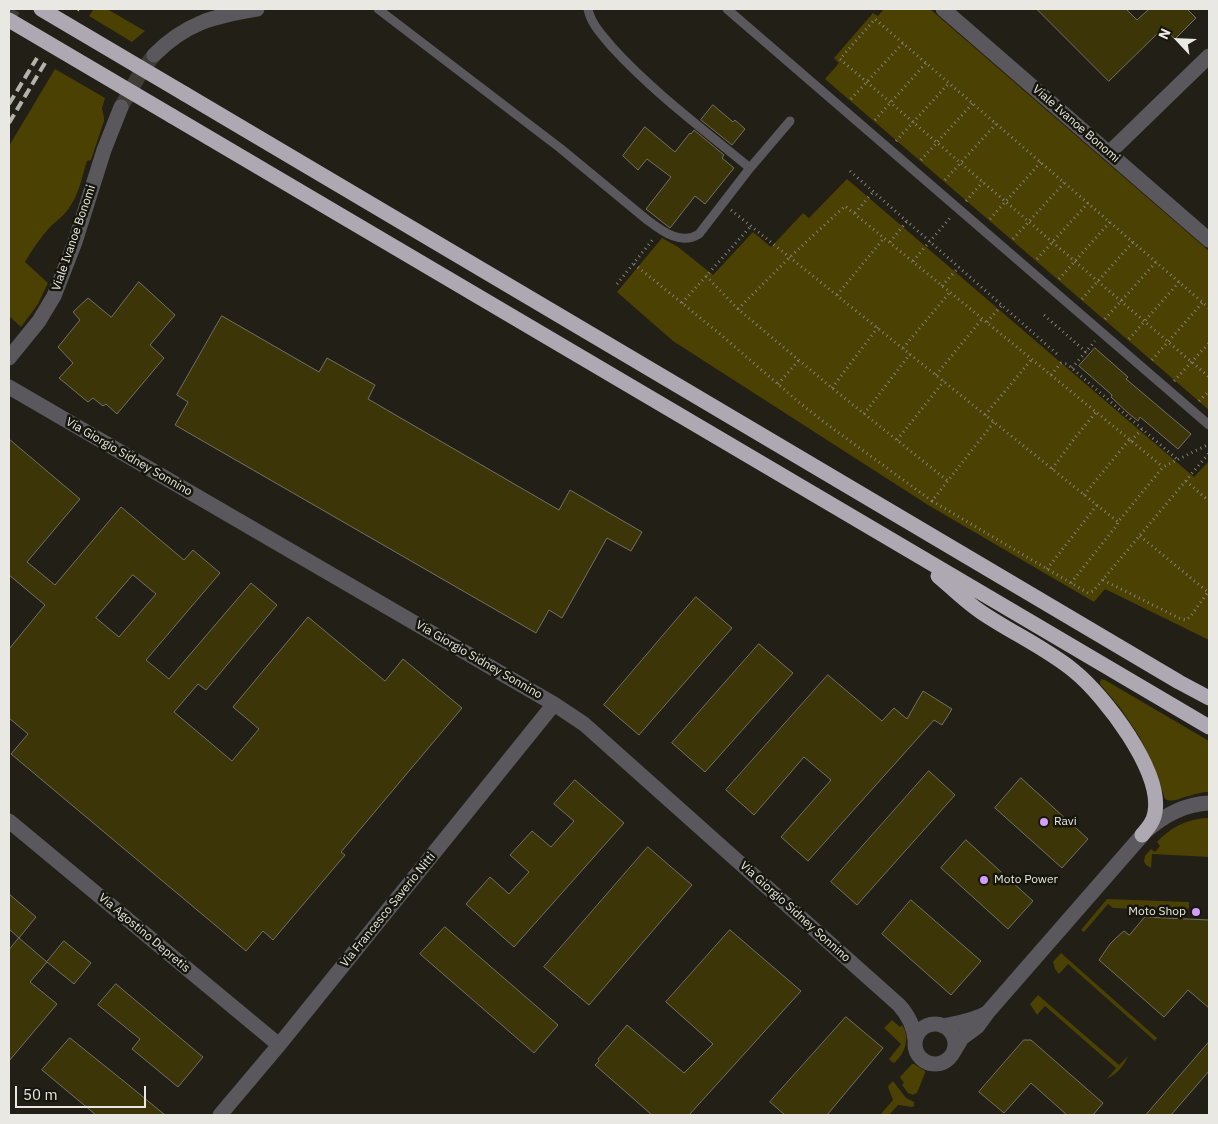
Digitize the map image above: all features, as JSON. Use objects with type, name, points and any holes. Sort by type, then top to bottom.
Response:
[{"type":"highway","points":[[41,9],[1011,583],[1209,698]]},
{"type":"highway","points":[[9,20],[1209,727]]},
{"type":"highway","points":[[895,542],[921,561],[962,598],[980,611],[1067,665],[1102,698],[1126,731],[1143,760],[1150,778],[1156,811],[1152,822],[1142,835]]},
{"type":"street","points":[[154,55],[170,40],[194,25],[209,19],[257,9]]},
{"type":"street","name":"Viale Ivanoe Bonomi","points":[[943,9],[1209,240]]},
{"type":"street","points":[[1109,153],[1209,56]]},
{"type":"street","name":"Viale Ivanoe Bonomi","points":[[9,358],[39,321],[54,296],[75,242],[104,150],[121,108]]},
{"type":"street","name":"Via Giorgio Sidney Sonnino","points":[[9,387],[554,704],[584,724],[899,1005],[911,1022],[915,1040]]},
{"type":"street","name":"Via Francesco Saverio Nitti","points":[[220,1115],[279,1045],[554,704]]},
{"type":"street","points":[[988,1012],[980,1017],[958,1024],[931,1024],[920,1030],[915,1040],[918,1056],[931,1064],[938,1064],[949,1058],[962,1038],[980,1024],[988,1012],[1151,826],[1174,812],[1193,805],[1209,803]]},
{"type":"street","name":"Via Agostino Depretis","points":[[9,821],[279,1045]]},
{"type":"street","name":"Via Giorgio Sidney Sonnino","points":[[899,1005],[928,1021],[940,1025]]},
{"type":"street","points":[[940,1025],[948,1029],[955,1040],[953,1053]]},
{"type":"lane","points":[[378,9],[560,148],[646,219],[661,230],[681,238],[693,237],[703,229],[750,168],[790,121]]},
{"type":"lane","points":[[588,9],[591,20],[597,29],[639,74],[680,111],[750,168]]},
{"type":"lane","points":[[727,9],[1209,425]]},
{"type":"path","points":[[1209,308],[875,19],[840,60],[1209,377]]},
{"type":"path","points":[[842,108],[903,43]]},
{"type":"path","points":[[866,129],[926,63]]},
{"type":"path","points":[[889,149],[949,83]]},
{"type":"path","points":[[912,169],[973,103]]},
{"type":"path","points":[[936,189],[997,124]]},
{"type":"path","points":[[982,229],[1041,162]]},
{"type":"path","points":[[850,171],[1057,354]]},
{"type":"path","points":[[913,261],[983,182]]},
{"type":"path","points":[[1004,249],[1065,182]]},
{"type":"path","points":[[855,213],[873,192]]},
{"type":"path","points":[[723,203],[1118,522]]},
{"type":"path","points":[[1028,269],[1088,203]]},
{"type":"path","points":[[738,310],[790,257],[845,206],[1163,467]]},
{"type":"path","points":[[890,242],[907,221]]},
{"type":"path","points":[[1050,288],[1110,222]]},
{"type":"path","points":[[682,303],[752,226]]},
{"type":"path","points":[[617,284],[661,230]]},
{"type":"path","points":[[837,295],[884,238]]},
{"type":"path","points":[[1074,308],[1133,242]]},
{"type":"path","points":[[1072,368],[1086,352],[1121,301],[1156,262]]},
{"type":"path","points":[[634,264],[824,422],[932,501],[1088,593],[1095,589],[1209,454]]},
{"type":"path","points":[[942,286],[959,267]]},
{"type":"path","points":[[706,276],[738,310],[948,481]]},
{"type":"path","points":[[1120,349],[1179,282]]},
{"type":"path","points":[[903,348],[950,292]]},
{"type":"path","points":[[1144,369],[1203,302]]},
{"type":"path","points":[[987,322],[1002,305]]},
{"type":"path","points":[[1044,315],[1086,352]]},
{"type":"path","points":[[936,375],[982,319]]},
{"type":"path","points":[[832,388],[878,327]]},
{"type":"path","points":[[1167,389],[1209,343]]},
{"type":"path","points":[[864,414],[910,354]]},
{"type":"path","points":[[985,415],[1032,359]]},
{"type":"path","points":[[778,384],[799,360]]},
{"type":"path","points":[[1051,375],[1061,363],[1065,363],[1178,460]]},
{"type":"path","points":[[897,440],[944,381]]},
{"type":"path","points":[[1052,469],[1096,412]]},
{"type":"path","points":[[932,501],[994,422]]},
{"type":"path","points":[[1084,494],[1142,429]]},
{"type":"path","points":[[1071,583],[1163,467],[1209,444]]},
{"type":"path","points":[[1186,481],[1209,501]]},
{"type":"path","points":[[1047,569],[1097,505]]},
{"type":"path","points":[[1102,580],[1181,618],[1186,620],[1190,617],[1209,593],[1140,536]]},
{"type":"shaded area","points":[[94,9],[107,9],[145,31],[132,42],[89,16]]},
{"type":"shaded area","points":[[884,9],[930,9],[1209,251],[1209,410],[825,79],[839,63],[834,58],[873,13],[878,16]]},
{"type":"shaded area","points":[[55,69],[105,98],[102,108],[104,121],[91,160],[87,161],[78,191],[72,203],[65,214],[43,235],[25,262],[48,283],[38,304],[21,327],[9,316],[9,146]]},
{"type":"shaded area","points":[[847,179],[1194,477],[1209,461],[1209,640],[1105,589],[1094,602],[928,505],[673,341],[617,292],[662,238],[678,247],[713,275],[753,232],[771,247],[803,213],[809,218]]},
{"type":"shaded area","points":[[1101,679],[1209,741],[1209,792],[1174,800],[1165,799],[1153,764],[1139,736],[1121,709],[1100,684]]},
{"type":"shaded area","points":[[1209,818],[1209,857],[1152,854],[1151,868],[1146,865],[1144,861],[1145,856],[1151,849],[1155,852],[1160,846],[1157,842],[1167,833],[1178,825]]},
{"type":"shaded area","points":[[1107,899],[1189,902],[1189,908],[1186,911],[1113,908],[1108,904],[1084,932],[1081,930]]},
{"type":"shaded area","points":[[1061,953],[1157,1038],[1155,1041],[1068,964],[1059,974],[1053,962]]},
{"type":"shaded area","points":[[1038,995],[1119,1065],[1128,1056],[1120,1069],[1107,1079],[1116,1068],[1045,1006],[1037,1015],[1030,1004]]},
{"type":"shaded area","points":[[892,1020],[900,1027],[902,1025],[906,1035],[904,1050],[894,1063],[889,1059],[901,1044],[884,1028]]},
{"type":"shaded area","points":[[912,1064],[925,1071],[917,1093],[913,1095],[908,1093],[902,1085],[904,1083],[900,1077]]},
{"type":"shaded area","points":[[893,1081],[906,1098],[914,1102],[914,1106],[898,1105],[889,1115],[880,1115],[893,1100],[888,1087]]},
{"type":"building","points":[[1037,9],[1126,9],[1137,20],[1149,9],[1187,9],[1196,18],[1175,39],[1163,28],[1109,81]]},
{"type":"building","points":[[713,105],[733,122],[735,120],[745,129],[732,145],[701,120]]},
{"type":"building","points":[[645,127],[675,152],[694,130],[724,155],[722,158],[734,168],[705,204],[695,196],[670,228],[646,209],[671,177],[647,159],[638,170],[623,156]]},
{"type":"building","points":[[139,282],[175,315],[150,345],[164,358],[117,414],[106,404],[103,406],[93,398],[88,402],[59,378],[73,363],[58,347],[80,320],[73,312],[88,298],[111,317]]},
{"type":"building","points":[[222,316],[319,372],[327,358],[375,385],[368,399],[559,510],[570,490],[642,532],[631,551],[607,538],[562,618],[549,610],[536,633],[175,425],[188,402],[177,395]]},
{"type":"building","points":[[1095,348],[1128,377],[1126,379],[1191,434],[1178,449],[1140,417],[1138,421],[1128,413],[1111,397],[1112,395],[1079,366]]},
{"type":"building","points":[[9,439],[80,499],[27,562],[55,585],[121,507],[184,560],[193,550],[220,573],[146,660],[169,679],[251,583],[277,605],[206,690],[198,684],[174,712],[232,761],[259,729],[233,707],[308,617],[385,681],[403,659],[462,708],[341,852],[345,855],[273,940],[263,931],[246,951],[11,754],[28,734],[9,718],[9,649],[45,605],[9,575]],"holes":[[[133,575],[156,594],[119,637],[96,618]]]},
{"type":"building","points":[[696,597],[732,628],[639,735],[604,705]]},
{"type":"building","points":[[759,644],[793,673],[705,772],[672,743]]},
{"type":"building","points":[[828,675],[882,721],[894,708],[907,719],[923,691],[952,709],[942,725],[934,720],[808,861],[781,837],[831,780],[804,757],[754,815],[726,790]]},
{"type":"building","points":[[929,771],[955,795],[857,905],[831,882]]},
{"type":"building","points":[[1021,778],[1088,839],[1062,868],[995,808]]},
{"type":"building","points":[[575,780],[624,823],[514,947],[466,904],[490,877],[509,894],[529,872],[510,855],[532,831],[551,847],[574,821],[554,804]]},
{"type":"building","points":[[966,840],[1033,901],[1008,929],[941,868]]},
{"type":"building","points":[[648,847],[692,885],[589,1005],[544,967]]},
{"type":"building","points":[[9,894],[36,917],[19,938],[9,929]]},
{"type":"building","points":[[911,900],[981,961],[951,995],[882,934]]},
{"type":"building","points":[[1145,917],[1209,920],[1209,1008],[1188,990],[1164,1017],[1099,960],[1117,937],[1124,931],[1129,935]]},
{"type":"building","points":[[445,927],[558,1025],[534,1053],[420,954]]},
{"type":"building","points":[[730,930],[801,991],[689,1115],[652,1115],[595,1065],[627,1025],[684,1073],[713,1044],[666,1002]]},
{"type":"building","points":[[19,938],[47,962],[30,982],[57,1004],[9,1061],[9,950]]},
{"type":"building","points":[[64,941],[91,963],[74,984],[47,962]]},
{"type":"building","points":[[116,984],[203,1057],[178,1087],[132,1049],[140,1039],[98,1005]]},
{"type":"building","points":[[846,1017],[883,1048],[827,1115],[785,1115],[770,1102]]},
{"type":"building","points":[[70,1038],[165,1115],[96,1115],[42,1070]]},
{"type":"building","points":[[1024,1040],[1031,1040],[1103,1103],[1093,1115],[1067,1115],[1031,1083],[1004,1113],[979,1092]]},
{"type":"building","points":[[1209,1042],[1209,1071],[1171,1115],[1146,1115]]},
{"type":"tunnel","points":[[9,16],[13,9]]},
{"type":"tunnel","points":[[121,107],[141,72],[154,55]]},
{"type":"railway","points":[[9,104],[37,58]]},
{"type":"railway","points":[[9,123],[45,63]]},
{"type":"place","name":"Ravi","points":[[1044,822]]},
{"type":"place","name":"Moto Power","points":[[984,880]]},
{"type":"place","name":"Moto Shop","points":[[1196,912]]}]
